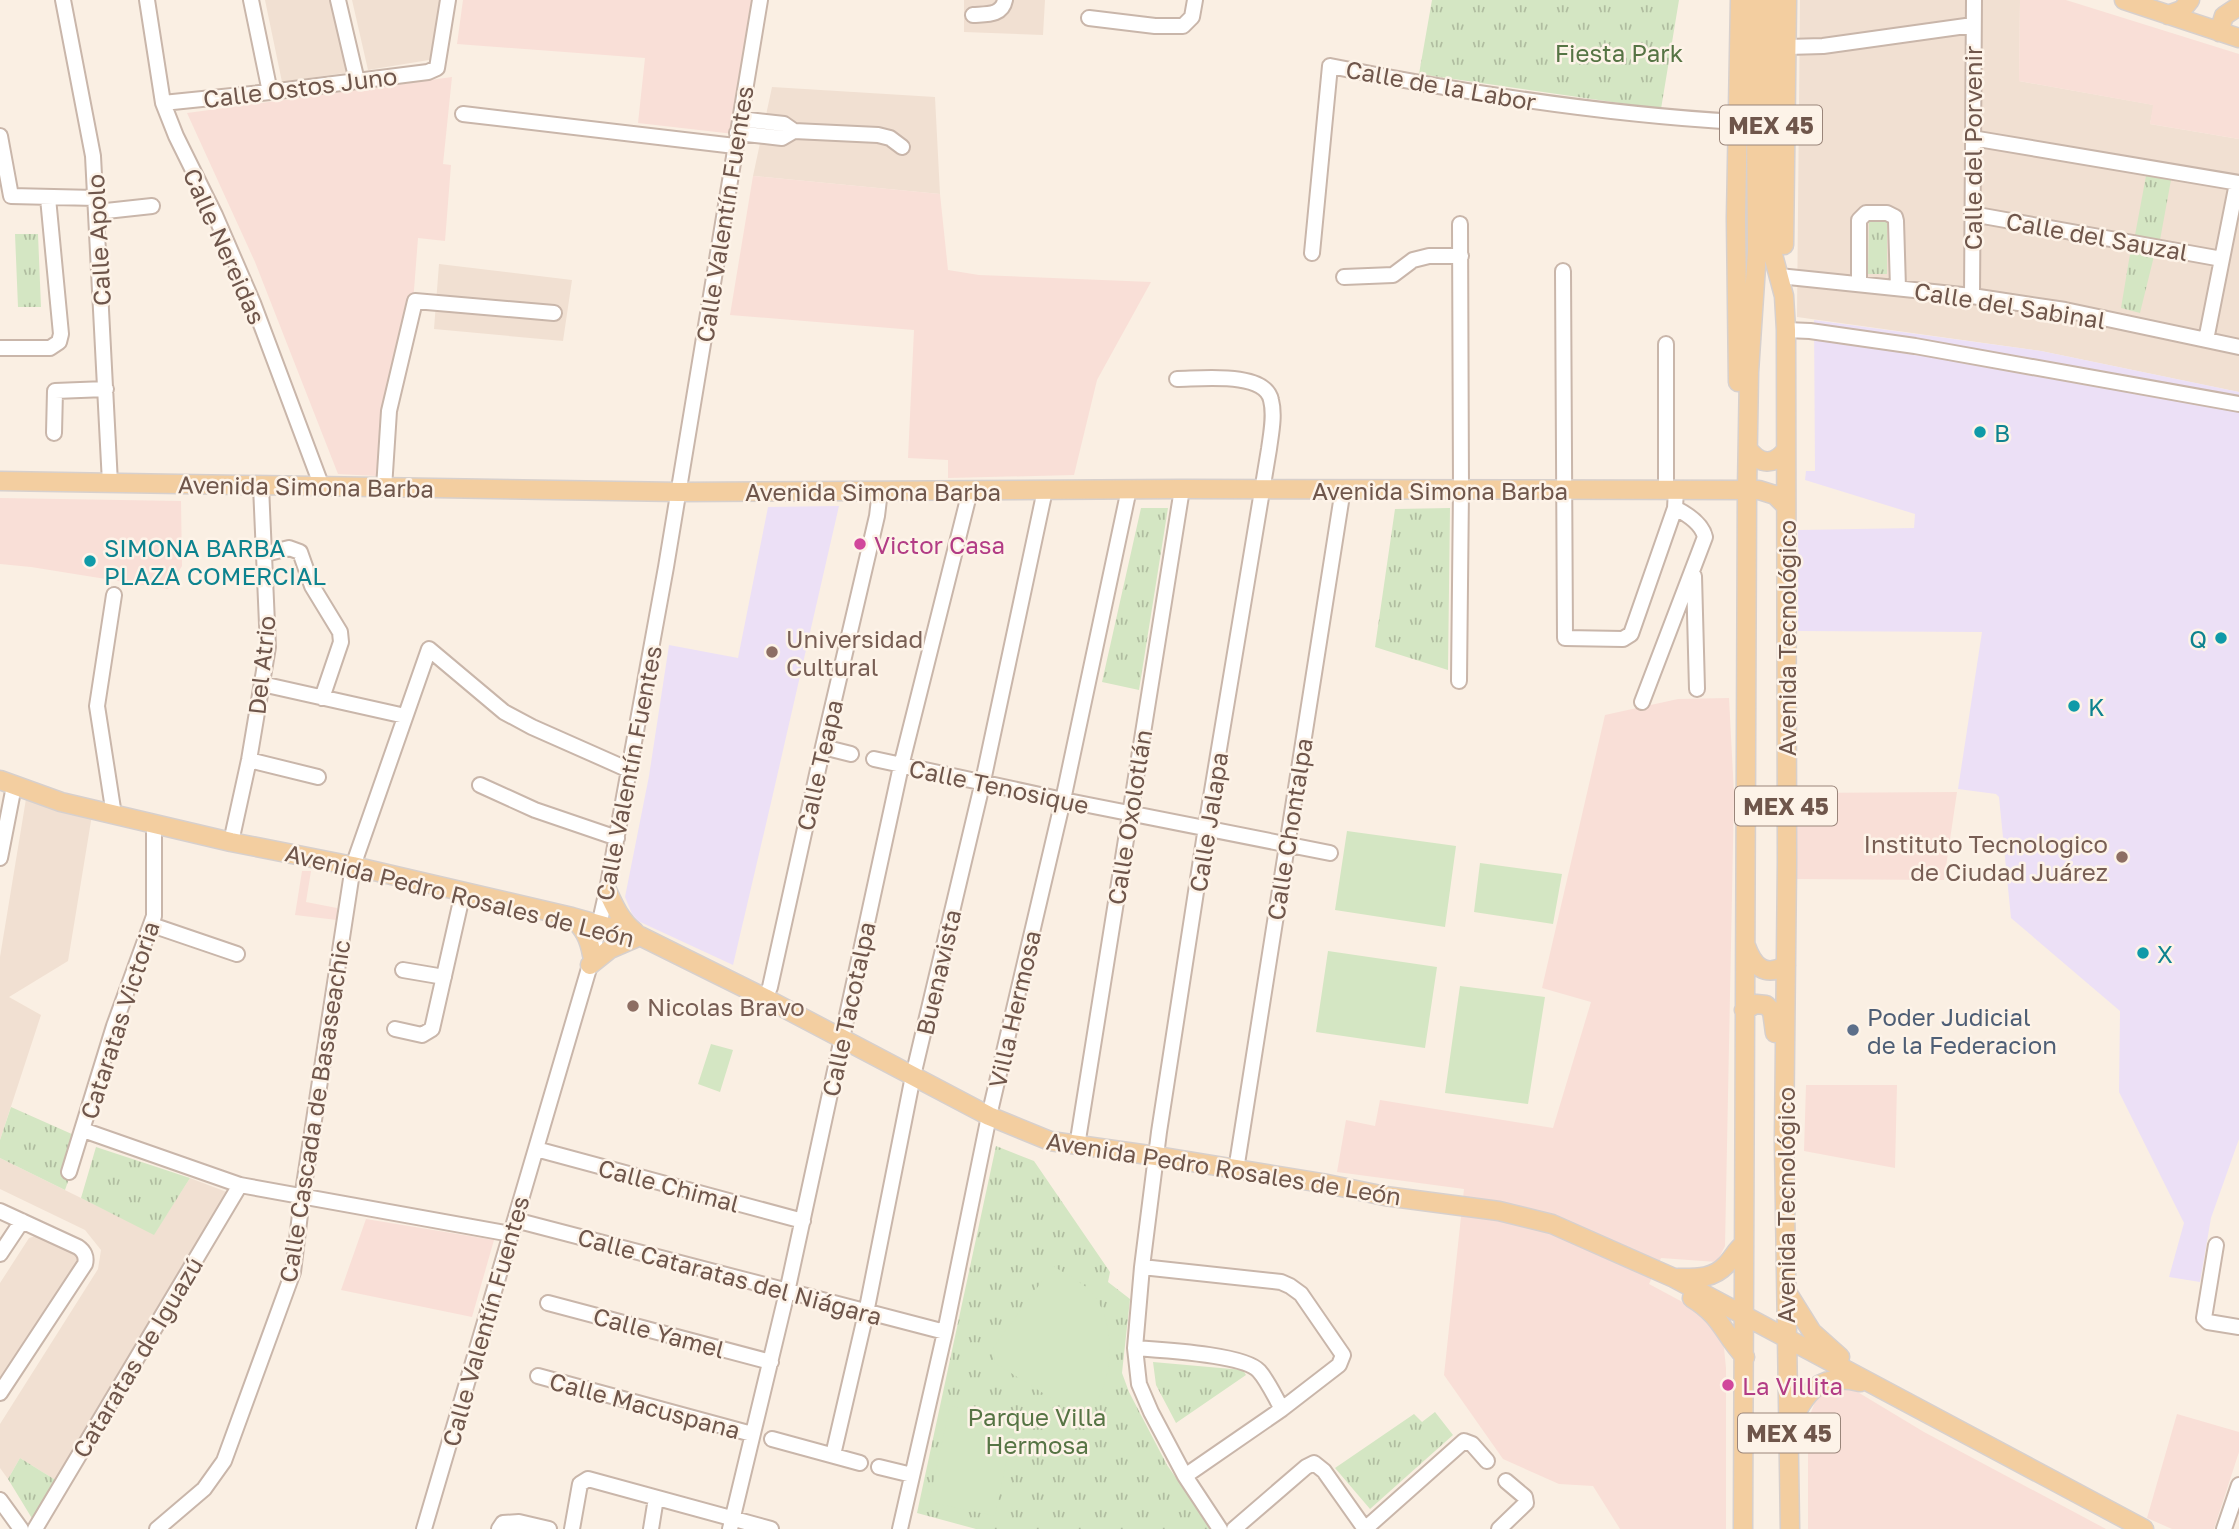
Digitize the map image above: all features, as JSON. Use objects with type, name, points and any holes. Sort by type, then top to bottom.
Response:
[{"type":"main road","points":[[1740,0],[1737,122],[1739,453],[1746,490]]},
{"type":"main road","name":"Avenida Tecnológico","points":[[1755,0],[1765,251],[1779,276],[1784,296],[1786,330],[1784,1171],[1790,1529]]},
{"type":"main road","name":"Avenida Tecnológico","points":[[1743,1529],[1746,490],[1749,372],[1765,251],[1769,0]]},
{"type":"main road","points":[[1779,276],[1784,256],[1787,0]]},
{"type":"main road","points":[[2124,0],[2239,38]]},
{"type":"main road","points":[[2168,15],[2182,10],[2190,0]]},
{"type":"main road","points":[[2226,0],[2239,5]]},
{"type":"main road","points":[[2219,32],[2224,16],[2239,5]]},
{"type":"main road","points":[[1748,449],[1759,460],[1770,463],[1780,458],[1786,450]]},
{"type":"main road","name":"Avenida Simona Barba","points":[[0,481],[679,492],[1461,489],[1565,490],[1672,496],[1759,490],[1772,493],[1786,506]]},
{"type":"main road","name":"Avenida Pedro Rosales de León","points":[[7,783],[61,802],[114,815],[353,866],[572,917],[640,936],[765,998],[989,1116],[1036,1137],[1077,1146],[1156,1156],[1535,1219],[1674,1278],[2144,1529]]},
{"type":"main road","points":[[572,917],[589,939],[591,960],[640,936],[626,925],[607,890]]},
{"type":"main road","points":[[1745,943],[1750,958],[1758,968],[1771,971],[1786,965]]},
{"type":"main road","points":[[1744,1010],[1756,1004],[1766,1004],[1775,1020],[1775,1136],[1784,1171]]},
{"type":"main road","points":[[1744,1244],[1717,1273],[1706,1277],[1674,1278],[1680,1291],[1716,1315],[1735,1347],[1745,1357]]},
{"type":"main road","points":[[1787,1292],[1826,1347],[1879,1386]]},
{"type":"main road","points":[[1789,1426],[1802,1402],[1821,1383],[1840,1378],[1879,1386]]},
{"type":"street","name":"Calle Apolo","points":[[63,0],[93,156],[110,483]]},
{"type":"street","name":"Calle Nereidas","points":[[147,0],[163,103],[253,303],[322,487]]},
{"type":"street","points":[[251,0],[270,92]]},
{"type":"street","points":[[338,0],[357,80]]},
{"type":"street","name":"Calle Ostos Juno","points":[[163,103],[428,72],[437,68],[448,0]]},
{"type":"street","name":"Calle Valentín Fuentes","points":[[424,1529],[591,960],[607,890],[679,492],[760,0]]},
{"type":"street","points":[[973,15],[998,12],[1004,6],[1005,0]]},
{"type":"street","points":[[1089,18],[1155,26],[1183,26],[1192,17],[1195,0]]},
{"type":"street","name":"Calle del Porvenir","points":[[1972,296],[1974,0]]},
{"type":"street","points":[[1787,47],[1823,46],[1973,25]]},
{"type":"street","name":"Calle de la Labor","points":[[1312,253],[1331,66],[1448,90],[1595,111],[1737,122]]},
{"type":"street","points":[[463,114],[738,133],[784,124],[794,131],[878,135],[890,138],[902,147]]},
{"type":"street","points":[[0,136],[11,196],[97,205],[152,206]]},
{"type":"street","points":[[1972,138],[2238,183],[2206,340]]},
{"type":"street","points":[[0,348],[50,348],[59,342],[61,334],[48,198]]},
{"type":"street","points":[[1859,284],[1859,220],[1867,213],[1887,213],[1895,217],[1896,221],[1898,288]]},
{"type":"street","name":"Calle del Sauzal","points":[[1972,214],[2222,259]]},
{"type":"street","points":[[1460,224],[1460,681]]},
{"type":"street","points":[[1344,277],[1393,275],[1413,260],[1429,256],[1461,256]]},
{"type":"street","points":[[1563,271],[1565,638],[1623,639],[1631,634],[1672,496],[1666,344]]},
{"type":"street","name":"Calle del Sabinal","points":[[1779,276],[1972,296],[2065,310],[2239,347]]},
{"type":"street","points":[[384,488],[389,411],[415,301],[554,313]]},
{"type":"street","points":[[1786,330],[1914,346],[2239,404]]},
{"type":"street","name":"Calle Jalapa","points":[[1177,379],[1247,380],[1263,386],[1272,403],[1262,490],[1206,827],[1156,1156],[1135,1348],[1139,1384],[1151,1412],[1185,1476],[1220,1529]]},
{"type":"street","points":[[54,433],[55,391],[106,389]]},
{"type":"street","name":"Del Atrio","points":[[231,842],[249,760],[262,684],[268,627],[261,486]]},
{"type":"street","name":"Villa Hermosa","points":[[901,1529],[989,1116],[1063,800],[1129,489]]},
{"type":"street","name":"Calle Oxolotlán","points":[[1077,1146],[1182,489]]},
{"type":"street","name":"Calle Chontalpa","points":[[1236,1170],[1342,489]]},
{"type":"street","name":"Buenavista","points":[[833,1455],[866,1313],[913,1076],[983,781],[1045,490]]},
{"type":"street","name":"Calle Teapa","points":[[765,998],[770,986],[877,516],[880,491]]},
{"type":"street","name":"Calle Tacotalpa","points":[[731,1524],[803,1221],[901,766],[970,491]]},
{"type":"street","points":[[1642,702],[1703,544],[1704,532],[1672,496]]},
{"type":"street","points":[[265,554],[296,548],[300,552],[312,586],[340,632],[341,642],[322,698]]},
{"type":"street","points":[[1694,568],[1697,689]]},
{"type":"street","points":[[114,595],[97,706],[114,815]]},
{"type":"street","name":"Calle Cascada de Basaseachic","points":[[158,1529],[204,1489],[224,1461],[293,1272],[353,866],[429,649],[504,712],[629,770]]},
{"type":"street","points":[[262,684],[405,716]]},
{"type":"street","points":[[823,747],[851,754]]},
{"type":"street","name":"Calle Tenosique","points":[[874,759],[1330,853]]},
{"type":"street","points":[[249,760],[318,777]]},
{"type":"street","points":[[0,858],[7,783]]},
{"type":"street","points":[[480,785],[536,810],[617,838]]},
{"type":"street","name":"Cataratas Victoria","points":[[69,1172],[114,1026],[152,925],[155,908],[154,823]]},
{"type":"street","points":[[395,1030],[422,1035],[431,1031],[463,892]]},
{"type":"street","points":[[152,925],[237,954]]},
{"type":"street","points":[[403,970],[444,977]]},
{"type":"street","name":"Calle Cataratas del Niágara","points":[[83,1130],[240,1185],[302,1198],[513,1227],[945,1332]]},
{"type":"street","name":"Calle Chimal","points":[[536,1149],[803,1221]]},
{"type":"street","name":"Cataratas de Iguazú","points":[[35,1529],[240,1185]]},
{"type":"street","points":[[0,1211],[78,1247],[85,1255],[85,1264],[0,1393]]},
{"type":"street","points":[[0,1254],[22,1221]]},
{"type":"street","points":[[2216,1245],[2204,1315],[2208,1322],[2239,1327]]},
{"type":"street","points":[[1142,1267],[1281,1282],[1290,1286],[1301,1294],[1341,1350],[1343,1358],[1339,1365],[1282,1409],[1185,1476]]},
{"type":"street","name":"Calle Yamel","points":[[548,1303],[771,1362]]},
{"type":"street","points":[[1135,1348],[1229,1358],[1251,1364],[1259,1370],[1282,1409]]},
{"type":"street","name":"Calle Macuspana","points":[[538,1376],[752,1434]]},
{"type":"street","name":"Calle Macuspana","points":[[772,1439],[860,1462]]},
{"type":"street","points":[[1234,1529],[1306,1466],[1314,1463],[1324,1471],[1365,1529],[1464,1441],[1472,1444],[1487,1461]]},
{"type":"street","points":[[879,1467],[912,1475]]},
{"type":"street","points":[[572,1529],[580,1484],[583,1480],[590,1479],[731,1524],[771,1529]]},
{"type":"street","points":[[1499,1529],[1526,1503],[1525,1497],[1506,1481]]},
{"type":"street","points":[[2224,1529],[2239,1485]]},
{"type":"street","points":[[651,1529],[656,1499]]},
{"type":"street","points":[[0,1500],[21,1529]]},
{"type":"street","points":[[501,1526],[519,1522],[549,1529]]},
{"type":"shaded area","points":[[265,0],[335,0],[351,72],[282,82]]},
{"type":"shaded area","points":[[352,0],[443,0],[435,59],[368,70]]},
{"type":"shaded area","points":[[463,0],[754,0],[734,134],[638,123],[645,58],[457,44]]},
{"type":"shaded area","points":[[964,0],[1045,0],[1043,35],[964,32]]},
{"type":"shaded area","points":[[1800,0],[2020,0],[2019,81],[2154,105],[2150,124],[2239,139],[2239,392],[2041,351],[1797,317]]},
{"type":"shaded area","points":[[2020,0],[2066,0],[2239,54],[2239,139],[2150,124],[2153,105],[2019,81]]},
{"type":"shaded area","points":[[452,77],[443,164],[451,165],[445,241],[418,238],[412,316],[394,378],[376,476],[338,474],[255,262],[187,113]]},
{"type":"shaded area","points":[[772,87],[935,97],[940,194],[753,176]]},
{"type":"shaded area","points":[[753,176],[940,194],[948,270],[979,275],[1151,282],[1097,380],[1074,475],[948,478],[948,460],[908,458],[914,330],[730,315]]},
{"type":"shaded area","points":[[439,264],[572,280],[563,341],[434,329]]},
{"type":"shaded area","name":"Instituto Tecnologico de Ciudad Juárez","points":[[1814,320],[2041,351],[2239,392],[2239,1139],[2211,1218],[2200,1282],[2169,1277],[2184,1223],[2119,1092],[2120,1011],[2011,918],[1999,797],[1996,794],[1958,789],[1982,632],[1798,631],[1798,530],[1914,528],[1915,514],[1805,480],[1806,471],[1815,471]]},
{"type":"shaded area","points":[[0,498],[181,501],[182,566],[168,589],[0,564]]},
{"type":"shaded area","name":"Universidad Cultural","points":[[839,506],[733,965],[638,921],[625,897],[649,776],[669,645],[738,658],[768,507]]},
{"type":"shaded area","points":[[1729,698],[1734,794],[1725,1246],[1717,1262],[1661,1258],[1649,1284],[1690,1306],[1707,1320],[1724,1348],[1726,1529],[1620,1529],[1593,1486],[1559,1484],[1503,1459],[1444,1375],[1464,1189],[1337,1172],[1346,1120],[1375,1126],[1380,1100],[1553,1128],[1591,1002],[1542,988],[1605,715],[1678,699]]},
{"type":"shaded area","points":[[1957,792],[1944,880],[1796,879],[1796,793]]},
{"type":"shaded area","points":[[26,799],[92,815],[68,961],[9,997],[41,1015],[0,1140],[0,957]]},
{"type":"shaded area","points":[[302,871],[311,871],[306,902],[337,908],[337,920],[295,915]]},
{"type":"shaded area","points":[[1806,1085],[1897,1085],[1895,1168],[1804,1151]]},
{"type":"shaded area","points":[[0,1158],[154,1234],[190,1178],[237,1196],[57,1481],[20,1458],[8,1479],[0,1468],[0,1424],[98,1269],[101,1250],[85,1230],[0,1189]]},
{"type":"shaded area","points":[[366,1219],[494,1240],[472,1317],[341,1290]]},
{"type":"shaded area","points":[[39,1235],[78,1254],[80,1262],[0,1396],[0,1283],[29,1238]]},
{"type":"shaded area","points":[[1830,1388],[1856,1391],[1924,1432],[2106,1529],[1808,1529],[1808,1420],[1815,1402]]},
{"type":"shaded area","points":[[2177,1414],[2239,1432],[2239,1452],[2214,1529],[2172,1529],[2147,1518]]},
{"type":"green space","name":"Fiesta Park","points":[[1432,0],[1679,0],[1661,109],[1419,74]]},
{"type":"green space","points":[[2146,176],[2171,180],[2160,240],[2135,235]]},
{"type":"green space","points":[[1869,220],[1887,220],[1887,274],[1868,274]]},
{"type":"green space","points":[[15,234],[38,234],[41,307],[18,307]]},
{"type":"green space","points":[[2131,248],[2155,252],[2140,313],[2121,308]]},
{"type":"green space","points":[[1141,508],[1168,508],[1139,690],[1102,682]]},
{"type":"green space","points":[[1450,508],[1448,670],[1375,647],[1395,509]]},
{"type":"green space","points":[[1347,831],[1456,846],[1445,927],[1335,910]]},
{"type":"green space","points":[[1480,863],[1562,874],[1553,924],[1474,912]]},
{"type":"green space","points":[[1328,951],[1437,967],[1425,1048],[1316,1032]]},
{"type":"green space","points":[[1460,986],[1545,997],[1528,1104],[1445,1093]]},
{"type":"green space","points":[[711,1044],[733,1050],[720,1092],[698,1084]]},
{"type":"green space","points":[[11,1107],[83,1139],[65,1190],[0,1158],[0,1140]]},
{"type":"green space","name":"Parque Villa Hermosa","points":[[996,1146],[1034,1161],[1110,1272],[1108,1282],[1130,1299],[1122,1373],[1167,1465],[1212,1529],[976,1529],[917,1513]]},
{"type":"green space","points":[[96,1147],[190,1178],[154,1235],[81,1198]]},
{"type":"green space","points":[[1053,1266],[1086,1287],[1096,1298],[1107,1325],[1110,1357],[1107,1372],[1097,1400],[1083,1418],[995,1363],[993,1348]]},
{"type":"green space","points":[[1153,1362],[1243,1370],[1246,1375],[1176,1423],[1156,1385]]},
{"type":"green space","points":[[950,1406],[1015,1420],[995,1516],[929,1502]]},
{"type":"green space","points":[[1435,1412],[1453,1435],[1370,1509],[1335,1468],[1414,1414],[1422,1422]]},
{"type":"green space","points":[[20,1458],[57,1481],[33,1520],[8,1479]]},
{"type":"place","name":"B","points":[[1980,432]]},
{"type":"place","name":"Victor Casa","points":[[860,544]]},
{"type":"place","name":"SIMONA BARBA PLAZA COMERCIAL","points":[[90,561]]},
{"type":"place","name":"Q","points":[[2221,638]]},
{"type":"place","name":"Universidad Cultural","points":[[772,652]]},
{"type":"place","name":"K","points":[[2074,706]]},
{"type":"place","name":"Instituto Tecnologico de Ciudad Juárez","points":[[2122,857]]},
{"type":"place","name":"X","points":[[2143,953]]},
{"type":"place","name":"Nicolas Bravo","points":[[633,1006]]},
{"type":"place","name":"Poder Judicial de la Federacion","points":[[1853,1030]]},
{"type":"place","name":"La Villita","points":[[1728,1385]]}]
